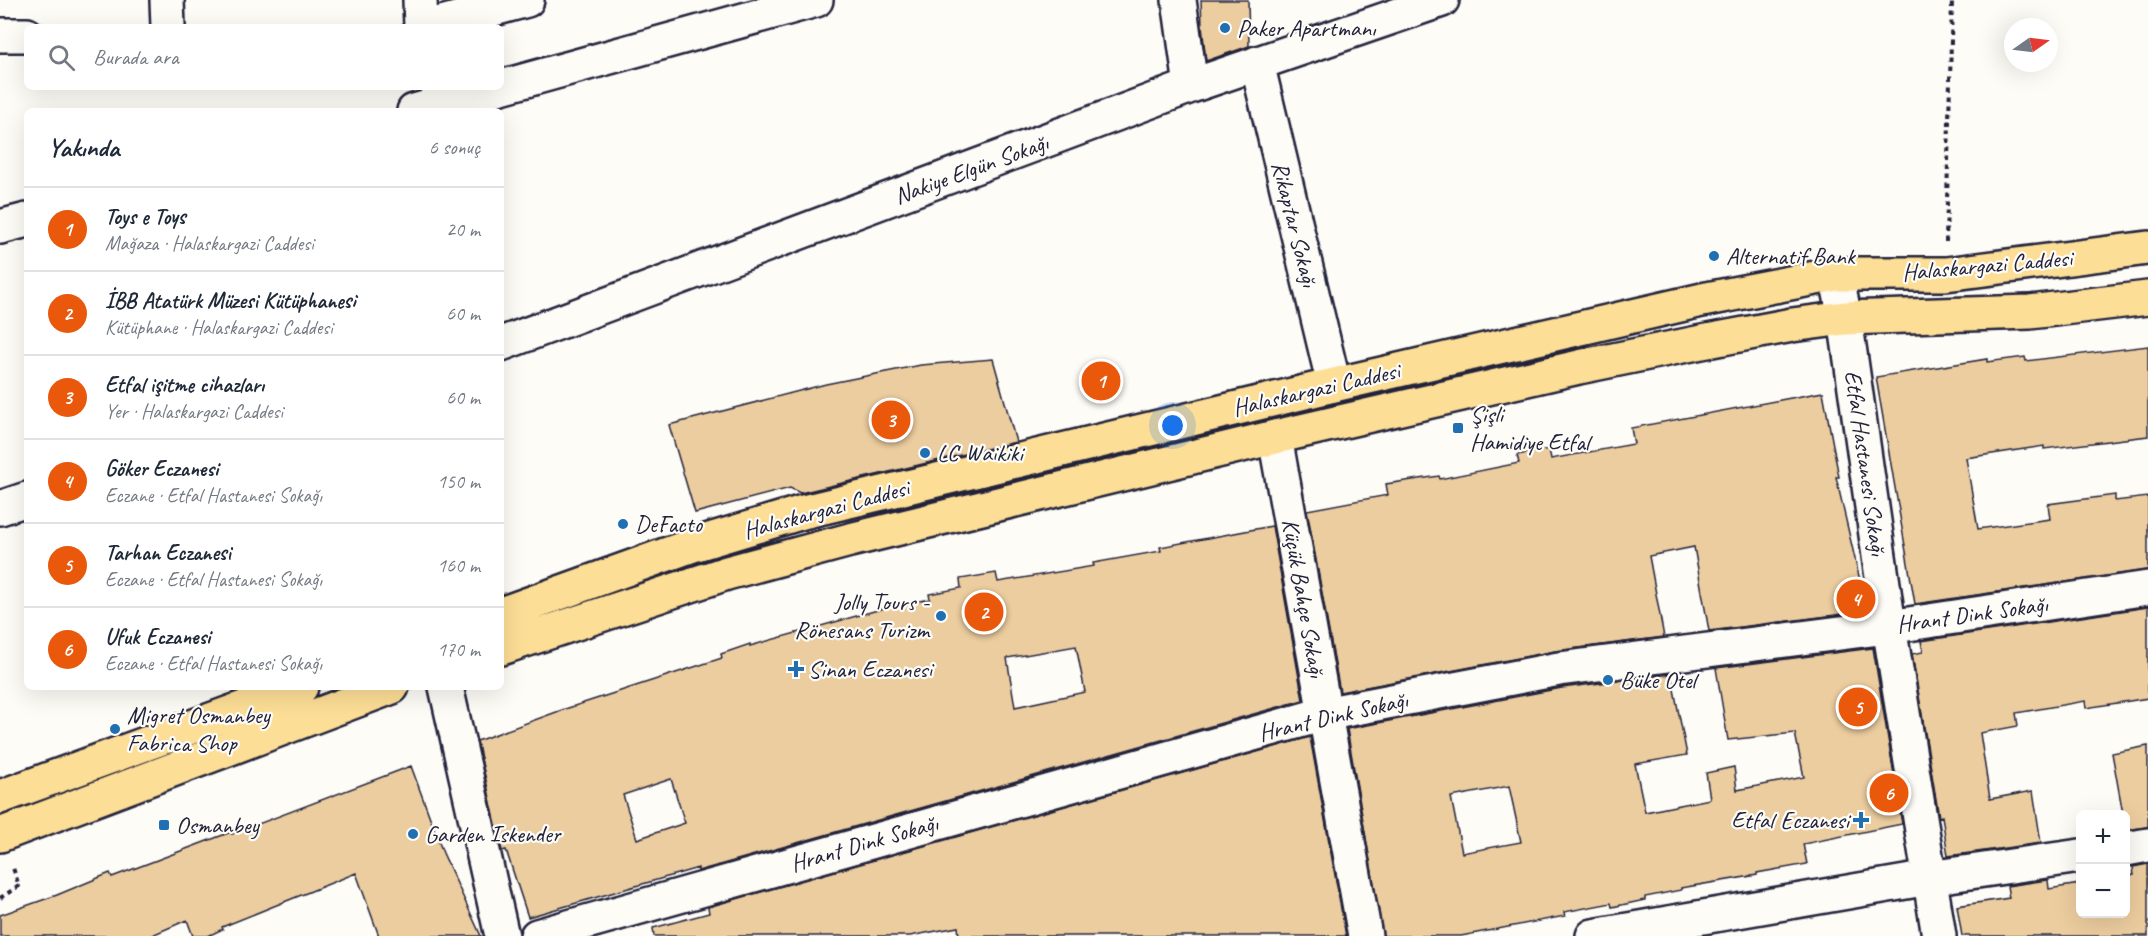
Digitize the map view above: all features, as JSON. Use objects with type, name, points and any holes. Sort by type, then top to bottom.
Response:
[{"type":"main road","name":"Halaskargazi Caddesi","points":[[504,613],[693,545],[803,513],[1634,315],[1836,274],[1946,274],[2148,248]]},
{"type":"main road","name":"Halaskargazi Caddesi","points":[[504,647],[727,573],[850,540],[1275,437],[1579,367],[1792,325],[1845,318],[2030,312],[2148,298]]},
{"type":"main road","points":[[0,797],[293,690]]},
{"type":"main road","points":[[1,835],[384,690]]},
{"type":"street","points":[[167,0],[168,24]]},
{"type":"street","points":[[420,0],[421,24]]},
{"type":"street","points":[[438,24],[527,0]]},
{"type":"street","points":[[504,86],[816,0]]},
{"type":"street","points":[[1179,0],[1191,86]]},
{"type":"street","name":"Nakiye Elgün Sokağı","points":[[504,343],[1191,86],[1442,0]]},
{"type":"street","points":[[0,35],[24,35]]},
{"type":"street","name":"Rikaptar Sokağı","points":[[1257,63],[1334,385]]},
{"type":"street","points":[[434,103],[488,90]]},
{"type":"street","points":[[0,227],[24,221]]},
{"type":"street","name":"Etfal Hastanesi Sokağı","points":[[1836,274],[1845,318],[1889,626],[1939,936]]},
{"type":"street","name":"Küçük Bahçe Sokağı","points":[[1275,437],[1365,936]]},
{"type":"street","points":[[0,508],[24,500]]},
{"type":"street","name":"Hrant Dink Sokağı","points":[[537,936],[1324,714],[1559,669],[1889,626],[2148,588]]},
{"type":"street","points":[[447,690],[502,936]]},
{"type":"street","points":[[2130,848],[2148,845]]},
{"type":"street","points":[[1593,936],[1929,878],[2076,857]]},
{"type":"path","points":[[1946,274],[1952,0]]},
{"type":"path","points":[[0,898],[19,885],[1,835]]},
{"type":"building","name":"Paker Apartmanı","points":[[1201,0],[1248,0],[1249,46],[1206,61]]},
{"type":"building","points":[[2148,346],[2148,436],[2044,449],[2044,446],[1966,458],[1978,529],[2050,519],[2048,504],[2115,495],[2115,501],[2148,497],[2148,570],[1915,604],[1876,377],[1987,359],[1987,362],[2025,357],[2026,361]]},
{"type":"building","points":[[993,359],[1016,442],[800,493],[790,488],[695,513],[669,425],[826,384],[921,365]]},
{"type":"building","points":[[1823,392],[1839,477],[1836,477],[1867,611],[1709,631],[1694,547],[1649,556],[1664,637],[1555,651],[1340,692],[1307,510],[1388,495],[1386,484],[1439,476],[1440,479],[1519,463],[1517,455],[1549,449],[1551,459],[1634,444],[1631,428]]},
{"type":"building","points":[[1272,526],[1303,700],[528,917],[506,850],[502,851],[477,741],[562,710],[722,658],[721,654],[750,644],[750,646],[892,606],[930,599],[929,594],[961,588],[960,579],[996,573],[998,582],[1094,566],[1093,563],[1161,551],[1160,547]],"holes":[[[1076,646],[1085,692],[1015,707],[1007,658]],[[671,779],[685,823],[637,839],[623,795]]]},
{"type":"building","points":[[2148,607],[2148,698],[2086,708],[2085,701],[2016,713],[2018,726],[1980,733],[1990,799],[2033,791],[2041,843],[1948,856],[1942,816],[1939,817],[1912,654],[1923,652],[1921,641]]},
{"type":"building","points":[[1873,648],[1902,824],[1803,844],[1807,864],[1681,888],[1681,890],[1645,897],[1645,900],[1612,907],[1611,903],[1564,912],[1565,916],[1461,936],[1383,936],[1347,729],[1562,688],[1671,674],[1687,755],[1635,764],[1645,812],[1710,799],[1706,773],[1734,767],[1737,790],[1804,777],[1795,733],[1728,740],[1716,668]],"holes":[[[1509,786],[1521,842],[1462,853],[1451,797]]]},
{"type":"building","points":[[1310,737],[1346,936],[959,936],[958,927],[910,936],[654,936],[653,928],[709,913],[708,907]]},
{"type":"building","points":[[2148,746],[2148,827],[2130,829],[2130,810],[2122,810],[2112,753]]},
{"type":"building","points":[[411,766],[443,853],[481,936],[379,936],[356,873],[222,927],[223,929],[208,936],[193,936],[187,920],[150,936],[0,936],[0,915],[110,873],[112,877],[231,832],[232,834]]},
{"type":"building","points":[[2148,864],[2148,936],[1962,936],[1957,906],[2009,898],[2007,886],[2048,880],[2049,889],[2076,885],[2076,918],[2130,918],[2130,876],[2134,875],[2133,867]]},
{"type":"place","name":"Paker Apartmanı","points":[[1225,28]]},
{"type":"place","name":"Alternatif Bank","points":[[1714,256]]},
{"type":"place","name":"Toys e Toys","points":[[1101,381]]},
{"type":"place","name":"Etfal işitme cihazları","points":[[891,420]]},
{"type":"place","name":"Şişli Hamidiye Etfal","points":[[1458,428]]},
{"type":"place","name":"LC Waikiki","points":[[925,453]]},
{"type":"place","name":"DeFacto","points":[[623,524]]},
{"type":"place","name":"Göker Eczanesi","points":[[1856,599]]},
{"type":"place","name":"İBB Atatürk Müzesi Kütüphanesi","points":[[984,612]]},
{"type":"place","name":"Jolly Tours - Rönesans Turizm","points":[[941,616]]},
{"type":"place","name":"Sinan Eczanesi","points":[[796,669]]},
{"type":"place","name":"Büke Otel","points":[[1608,680]]},
{"type":"place","name":"Tarhan Eczanesi","points":[[1858,707]]},
{"type":"place","name":"Migret Osmanbey Fabrica Shop","points":[[115,729]]},
{"type":"place","name":"Ufuk Eczanesi","points":[[1889,793]]},
{"type":"place","name":"Etfal Eczanesi","points":[[1861,820]]},
{"type":"place","name":"Osmanbey","points":[[164,825]]},
{"type":"place","name":"Garden Iskender","points":[[413,834]]}]
